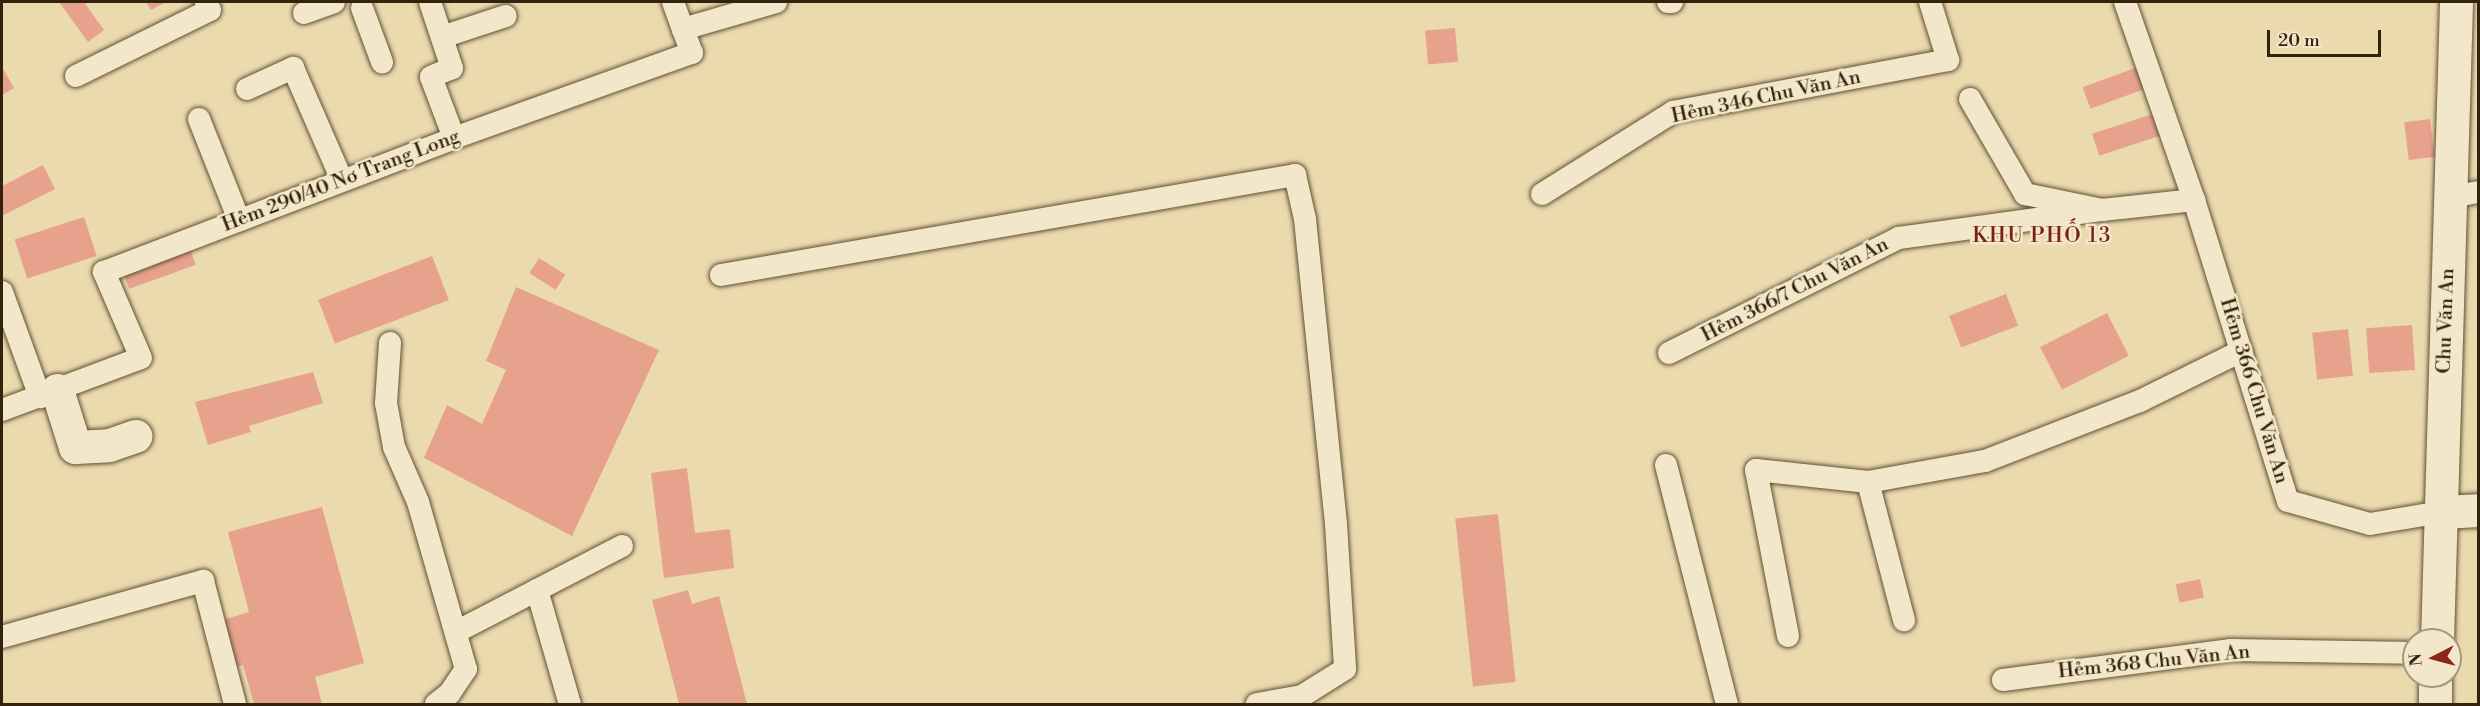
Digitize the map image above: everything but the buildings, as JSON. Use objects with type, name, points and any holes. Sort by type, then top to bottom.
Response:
[{"type":"street","name":"Chu Văn An","points":[[2437,628],[2442,512],[2464,194],[2456,2]]},
{"type":"street","points":[[48,393],[75,447],[109,445],[135,436]]},
{"type":"street","points":[[2442,512],[2478,510]]},
{"type":"street","points":[[2435,705],[2436,688]]},
{"type":"lane","points":[[76,76],[210,10],[206,2]]},
{"type":"lane","points":[[304,13],[334,2]]},
{"type":"lane","points":[[430,2],[452,68],[431,77],[454,138]]},
{"type":"lane","points":[[673,2],[683,29],[776,2]]},
{"type":"lane","name":"Hẻm 346 Chu Văn An","points":[[1542,194],[1672,112],[1948,60],[1930,2]]},
{"type":"lane","name":"Hẻm 366 Chu Văn An","points":[[2125,2],[2194,200],[2288,501],[2370,524],[2442,512]]},
{"type":"lane","points":[[365,4],[382,62]]},
{"type":"lane","points":[[442,37],[506,16]]},
{"type":"lane","name":"Hẻm 290/40 Nơ Trang Long","points":[[2,410],[141,358],[104,272],[454,138],[692,53],[683,29]]},
{"type":"lane","points":[[247,89],[294,68],[342,180]]},
{"type":"lane","points":[[1970,99],[2025,194],[2102,210],[2194,200]]},
{"type":"lane","points":[[199,119],[239,220]]},
{"type":"lane","points":[[721,275],[1295,175],[1305,219],[1336,524],[1345,669],[1302,696],[1257,705]]},
{"type":"lane","name":"Hẻm 366/7 Chu Văn An","points":[[1669,353],[1899,238],[2102,210]]},
{"type":"lane","points":[[2,292],[48,393]]},
{"type":"lane","points":[[390,343],[386,403],[394,447],[418,501],[466,669],[450,693],[436,705]]},
{"type":"lane","points":[[1788,636],[1756,470],[1868,482],[1985,461],[2140,401],[2241,351]]},
{"type":"lane","points":[[1666,465],[1727,705]]},
{"type":"lane","points":[[1868,482],[1904,620]]},
{"type":"lane","points":[[456,632],[622,546]]},
{"type":"lane","points":[[2,637],[203,581],[235,705]]},
{"type":"lane","points":[[537,590],[570,705]]},
{"type":"lane","name":"Hẻm 368 Chu Văn An","points":[[2003,680],[2231,650],[2402,653]]},
{"type":"district","name":"KHU PHỐ 13","points":[[2042,236]]}]
